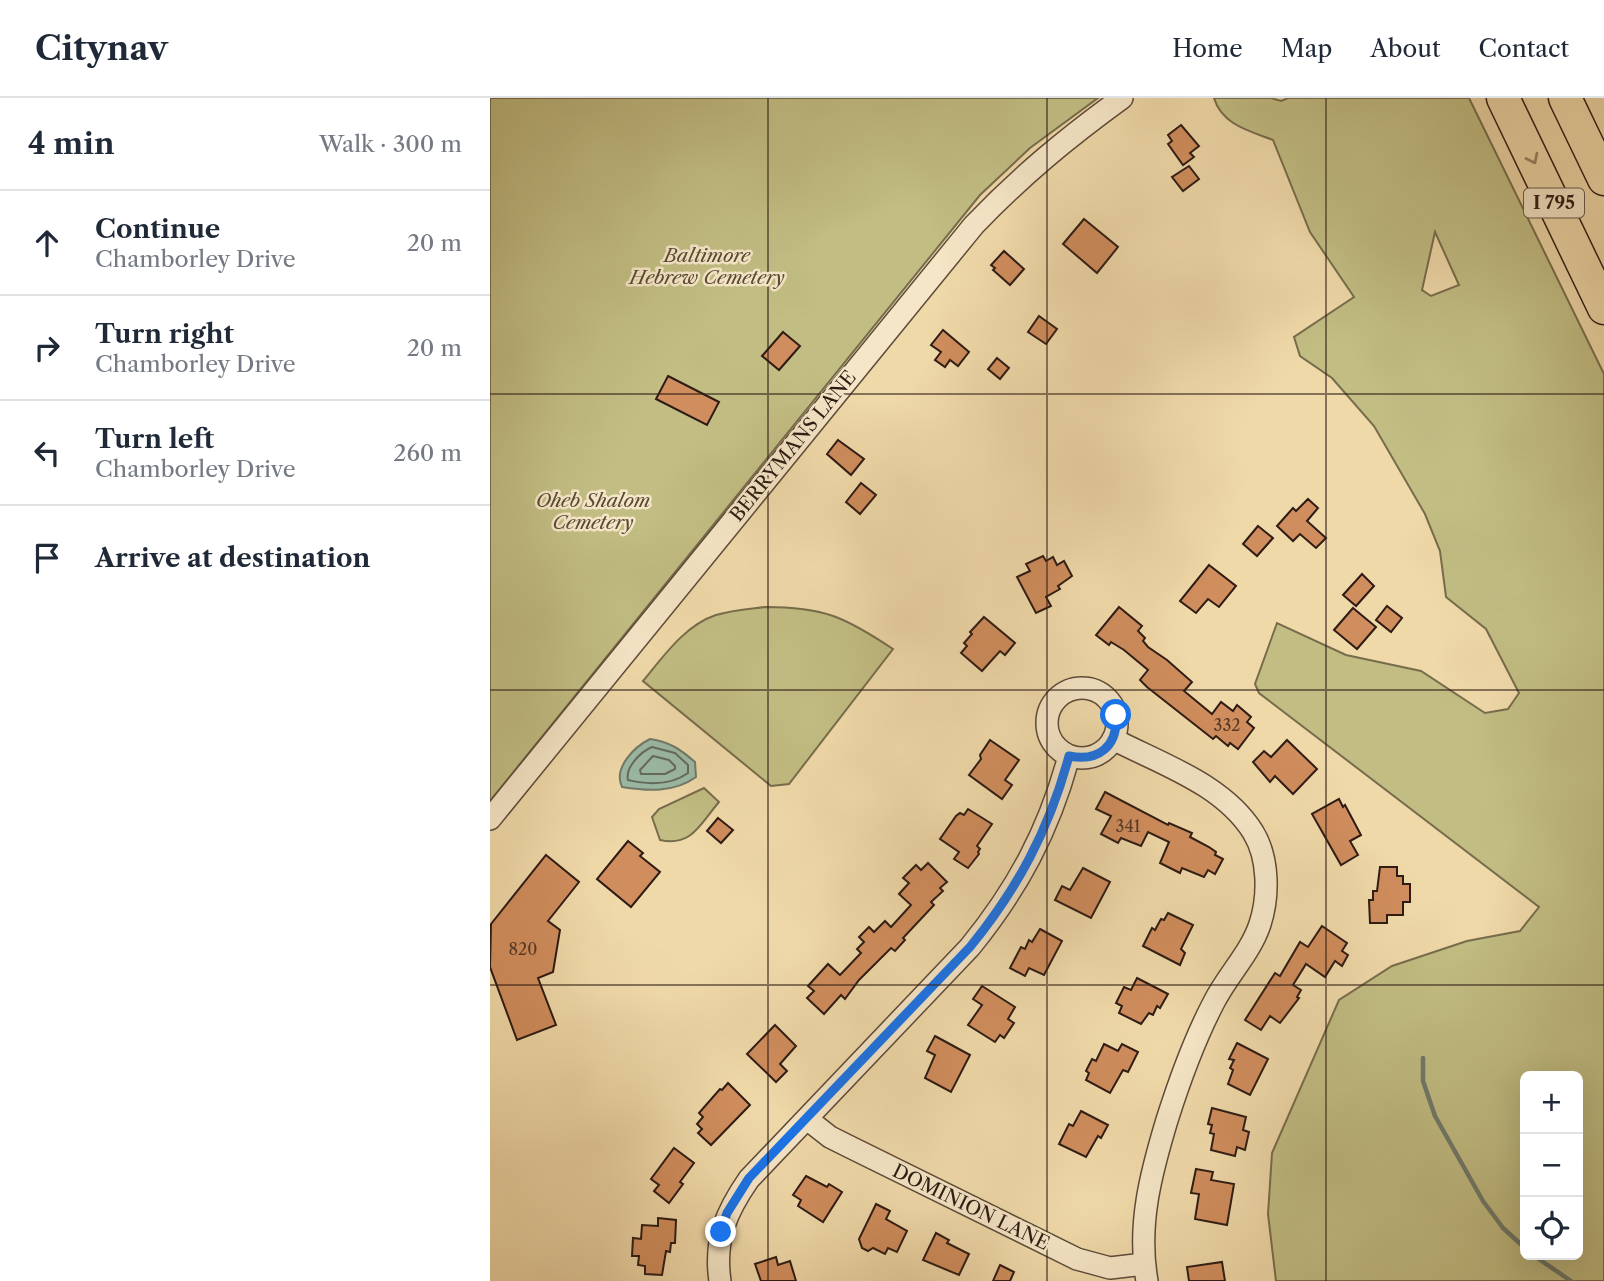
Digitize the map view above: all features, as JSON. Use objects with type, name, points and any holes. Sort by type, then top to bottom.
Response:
[{"type":"highway","name":"I 795","points":[[1503,98],[1604,308]]},
{"type":"highway","name":"I 795","points":[[1565,98],[1604,179]]},
{"type":"street","name":"BERRYMANS LANE","points":[[490,819],[974,225],[1012,185],[1122,98]]},
{"type":"street","points":[[1085,688],[1104,695],[1116,715],[1117,726],[1113,739],[1104,750],[1093,757],[1069,756],[1057,748],[1046,728],[1050,706],[1065,692],[1085,688]]},
{"type":"street","points":[[1113,739],[1208,788],[1228,803],[1254,833],[1265,870],[1263,910],[1259,928],[1216,998],[1195,1039],[1158,1149],[1144,1217],[1146,1273]]},
{"type":"street","points":[[720,1281],[721,1232],[727,1213],[749,1178],[970,947],[994,918],[1013,890],[1043,834],[1055,806],[1069,756]]},
{"type":"street","name":"DOMINION LANE","points":[[807,1119],[830,1137],[1077,1259],[1110,1268],[1146,1273]]},
{"type":"green space","name":"Baltimore Hebrew Cemetery","points":[[490,98],[1098,98],[1030,148],[980,195],[490,801]]},
{"type":"green space","points":[[1214,98],[1271,98],[1281,101],[1288,98],[1469,98],[1604,374],[1604,1281],[1276,1281],[1268,1214],[1272,1153],[1339,1000],[1392,966],[1467,941],[1520,931],[1539,907],[1259,693],[1255,684],[1277,623],[1346,655],[1421,671],[1485,713],[1508,709],[1519,693],[1486,629],[1446,597],[1440,551],[1425,514],[1374,426],[1332,378],[1300,356],[1294,337],[1354,297],[1310,232],[1273,140],[1238,126],[1223,115]],"holes":[[[1435,232],[1459,285],[1431,296],[1422,290]]]},
{"type":"green space","points":[[765,607],[803,609],[833,616],[861,629],[893,649],[789,784],[771,786],[643,681],[675,643],[694,626],[716,615]]},
{"type":"green space","points":[[704,788],[719,802],[700,826],[688,837],[680,840],[660,840],[652,817],[659,809]]},
{"type":"water","points":[[650,739],[669,744],[690,757],[695,762],[696,777],[670,788],[651,790],[622,787],[620,773],[627,759]]},
{"type":"building","points":[[1181,125],[1199,146],[1190,153],[1194,157],[1183,165],[1168,144],[1172,141],[1168,135]]},
{"type":"building","points":[[1189,166],[1199,179],[1183,191],[1172,177]]},
{"type":"building","points":[[1084,219],[1118,247],[1097,273],[1063,244]]},
{"type":"building","points":[[1004,251],[1024,269],[1010,285],[991,265]]},
{"type":"building","points":[[1039,316],[1057,329],[1046,344],[1028,332]]},
{"type":"building","points":[[943,330],[969,352],[958,366],[950,360],[945,367],[935,360],[941,352],[931,345]]},
{"type":"building","points":[[783,332],[800,346],[779,370],[762,356]]},
{"type":"building","points":[[997,358],[1009,368],[1000,379],[988,369]]},
{"type":"building","points":[[668,376],[719,402],[707,425],[656,399]]},
{"type":"building","points":[[838,440],[864,459],[851,475],[827,454]]},
{"type":"building","points":[[861,483],[876,495],[860,514],[846,502]]},
{"type":"building","points":[[1308,499],[1318,508],[1307,521],[1326,538],[1316,548],[1300,534],[1293,541],[1277,526],[1293,508],[1296,511]]},
{"type":"building","points":[[1258,526],[1273,538],[1257,556],[1243,544]]},
{"type":"building","points":[[1043,556],[1046,561],[1053,557],[1057,565],[1064,561],[1072,576],[1058,586],[1060,589],[1046,597],[1051,606],[1036,613],[1017,577],[1030,571],[1026,564]]},
{"type":"building","points":[[1209,565],[1236,586],[1219,607],[1208,599],[1196,613],[1180,601]]},
{"type":"building","points":[[1362,574],[1374,586],[1356,606],[1343,595]]},
{"type":"building","points":[[1387,606],[1402,618],[1391,632],[1376,620]]},
{"type":"building","points":[[1119,607],[1142,626],[1138,631],[1145,638],[1143,641],[1148,647],[1192,682],[1184,691],[1212,714],[1221,702],[1233,711],[1237,705],[1251,717],[1247,722],[1254,728],[1238,749],[1230,743],[1228,746],[1216,736],[1213,739],[1147,687],[1140,680],[1148,670],[1124,650],[1111,642],[1109,645],[1096,635]]},
{"type":"building","points":[[1353,608],[1376,627],[1357,649],[1334,630]]},
{"type":"building","points":[[984,617],[1015,643],[1005,655],[1000,651],[982,671],[961,653],[967,646],[964,643],[972,634],[970,632]]},
{"type":"building","points":[[990,740],[1019,760],[1005,780],[1012,785],[1002,799],[969,775]]},
{"type":"building","points":[[1287,740],[1317,769],[1293,794],[1275,776],[1270,782],[1253,762],[1264,751],[1271,757]]},
{"type":"building","points":[[1105,792],[1168,825],[1169,823],[1192,833],[1190,837],[1209,847],[1216,852],[1215,855],[1223,859],[1215,874],[1208,870],[1204,877],[1182,868],[1180,873],[1160,863],[1169,842],[1148,832],[1141,846],[1121,838],[1118,843],[1101,834],[1111,816],[1096,809]]},
{"type":"building","points":[[1339,799],[1361,835],[1350,841],[1358,855],[1341,865],[1312,814]]},
{"type":"building","points":[[968,809],[992,824],[977,846],[980,849],[979,854],[968,868],[954,859],[959,852],[940,839],[956,816],[960,813],[964,815]]},
{"type":"building","points":[[718,818],[733,830],[721,843],[707,831]]},
{"type":"building","points":[[628,841],[643,853],[640,856],[660,872],[631,907],[597,879]]},
{"type":"building","points":[[546,855],[579,882],[548,921],[560,930],[553,972],[538,978],[556,1025],[517,1040],[490,967],[491,924]]},
{"type":"building","points":[[928,863],[947,882],[940,888],[943,891],[931,902],[934,905],[903,938],[905,940],[895,951],[891,948],[859,980],[845,999],[841,995],[824,1014],[807,998],[814,991],[808,986],[828,964],[840,975],[861,953],[857,949],[864,942],[859,937],[869,927],[874,932],[885,921],[891,927],[911,905],[899,894],[909,883],[903,878],[916,865],[921,870]]},
{"type":"building","points":[[1380,867],[1397,867],[1397,876],[1403,876],[1403,884],[1410,884],[1410,902],[1403,902],[1403,915],[1387,915],[1387,923],[1370,923],[1369,900],[1373,900],[1373,891],[1377,891]]},
{"type":"building","points":[[1083,868],[1110,882],[1091,918],[1055,900],[1062,886],[1070,890]]},
{"type":"building","points":[[1168,913],[1193,925],[1181,949],[1185,953],[1180,965],[1143,946],[1152,928],[1155,930]]},
{"type":"building","points":[[1322,926],[1347,943],[1342,951],[1348,955],[1342,966],[1335,961],[1325,977],[1306,964],[1293,985],[1301,990],[1297,997],[1299,998],[1280,1023],[1270,1016],[1261,1030],[1245,1020],[1275,973],[1280,976],[1300,942],[1308,947]]},
{"type":"building","points":[[1040,929],[1062,941],[1044,975],[1029,968],[1025,976],[1010,968],[1021,947],[1025,949],[1029,940],[1032,942]]},
{"type":"building","points":[[1137,978],[1168,994],[1160,1008],[1157,1006],[1153,1015],[1149,1013],[1141,1024],[1119,1013],[1122,1006],[1116,1003],[1124,987],[1131,990]]},
{"type":"building","points":[[982,986],[1015,1007],[1008,1019],[1014,1023],[1004,1038],[1000,1035],[995,1042],[968,1025],[982,1005],[973,999]]},
{"type":"building","points":[[775,1025],[796,1046],[780,1064],[787,1071],[776,1082],[747,1054]]},
{"type":"building","points":[[935,1036],[970,1055],[951,1092],[925,1078],[935,1055],[927,1051]]},
{"type":"building","points":[[1237,1043],[1268,1059],[1250,1095],[1228,1084],[1234,1060],[1229,1059]]},
{"type":"building","points":[[1104,1044],[1118,1051],[1122,1044],[1138,1052],[1128,1072],[1123,1070],[1110,1093],[1086,1080],[1089,1073],[1086,1071],[1092,1059],[1096,1061]]},
{"type":"building","points":[[728,1083],[750,1105],[711,1145],[698,1133],[702,1129],[697,1124],[703,1117],[699,1113]]},
{"type":"building","points":[[1212,1108],[1246,1117],[1243,1130],[1249,1132],[1245,1150],[1237,1147],[1235,1156],[1211,1150],[1214,1134],[1210,1133],[1212,1125],[1208,1124]]},
{"type":"building","points":[[1081,1111],[1108,1125],[1086,1157],[1059,1144],[1069,1124],[1073,1126]]},
{"type":"building","points":[[674,1148],[694,1163],[669,1203],[654,1191],[659,1185],[651,1179]]},
{"type":"building","points":[[1196,1169],[1213,1172],[1211,1180],[1234,1184],[1227,1225],[1195,1219],[1199,1194],[1191,1193]]},
{"type":"building","points":[[806,1176],[842,1192],[823,1222],[798,1206],[801,1200],[793,1195]]},
{"type":"building","points":[[876,1204],[890,1211],[886,1219],[907,1231],[897,1252],[888,1248],[885,1254],[873,1248],[868,1251],[862,1248],[859,1239]]},
{"type":"building","points":[[658,1218],[676,1220],[675,1243],[671,1243],[670,1252],[666,1251],[662,1275],[645,1274],[645,1266],[638,1265],[639,1256],[632,1256],[633,1238],[641,1239],[642,1225],[658,1226]]},
{"type":"building","points":[[936,1233],[949,1240],[947,1243],[969,1254],[959,1275],[923,1260]]},
{"type":"building","points":[[776,1257],[778,1265],[790,1261],[796,1281],[761,1281],[755,1264]]},
{"type":"building","points":[[1222,1262],[1225,1281],[1189,1281],[1187,1267]]},
{"type":"building","points":[[1000,1265],[1014,1272],[1010,1281],[993,1281]]},
{"type":"waterway","points":[[1423,1058],[1423,1081],[1435,1116],[1483,1201],[1503,1228],[1520,1243]]},
{"type":"waterway","points":[[1540,1260],[1571,1281]]},
{"type":"route","points":[[721,1232],[727,1213],[749,1178],[970,947],[994,918],[1013,890],[1043,834],[1055,806],[1069,756],[1093,757],[1104,750],[1113,739],[1117,726],[1116,715]]},
{"type":"park label","name":"Oheb Shalom Cemetery","points":[[593,511]]}]
